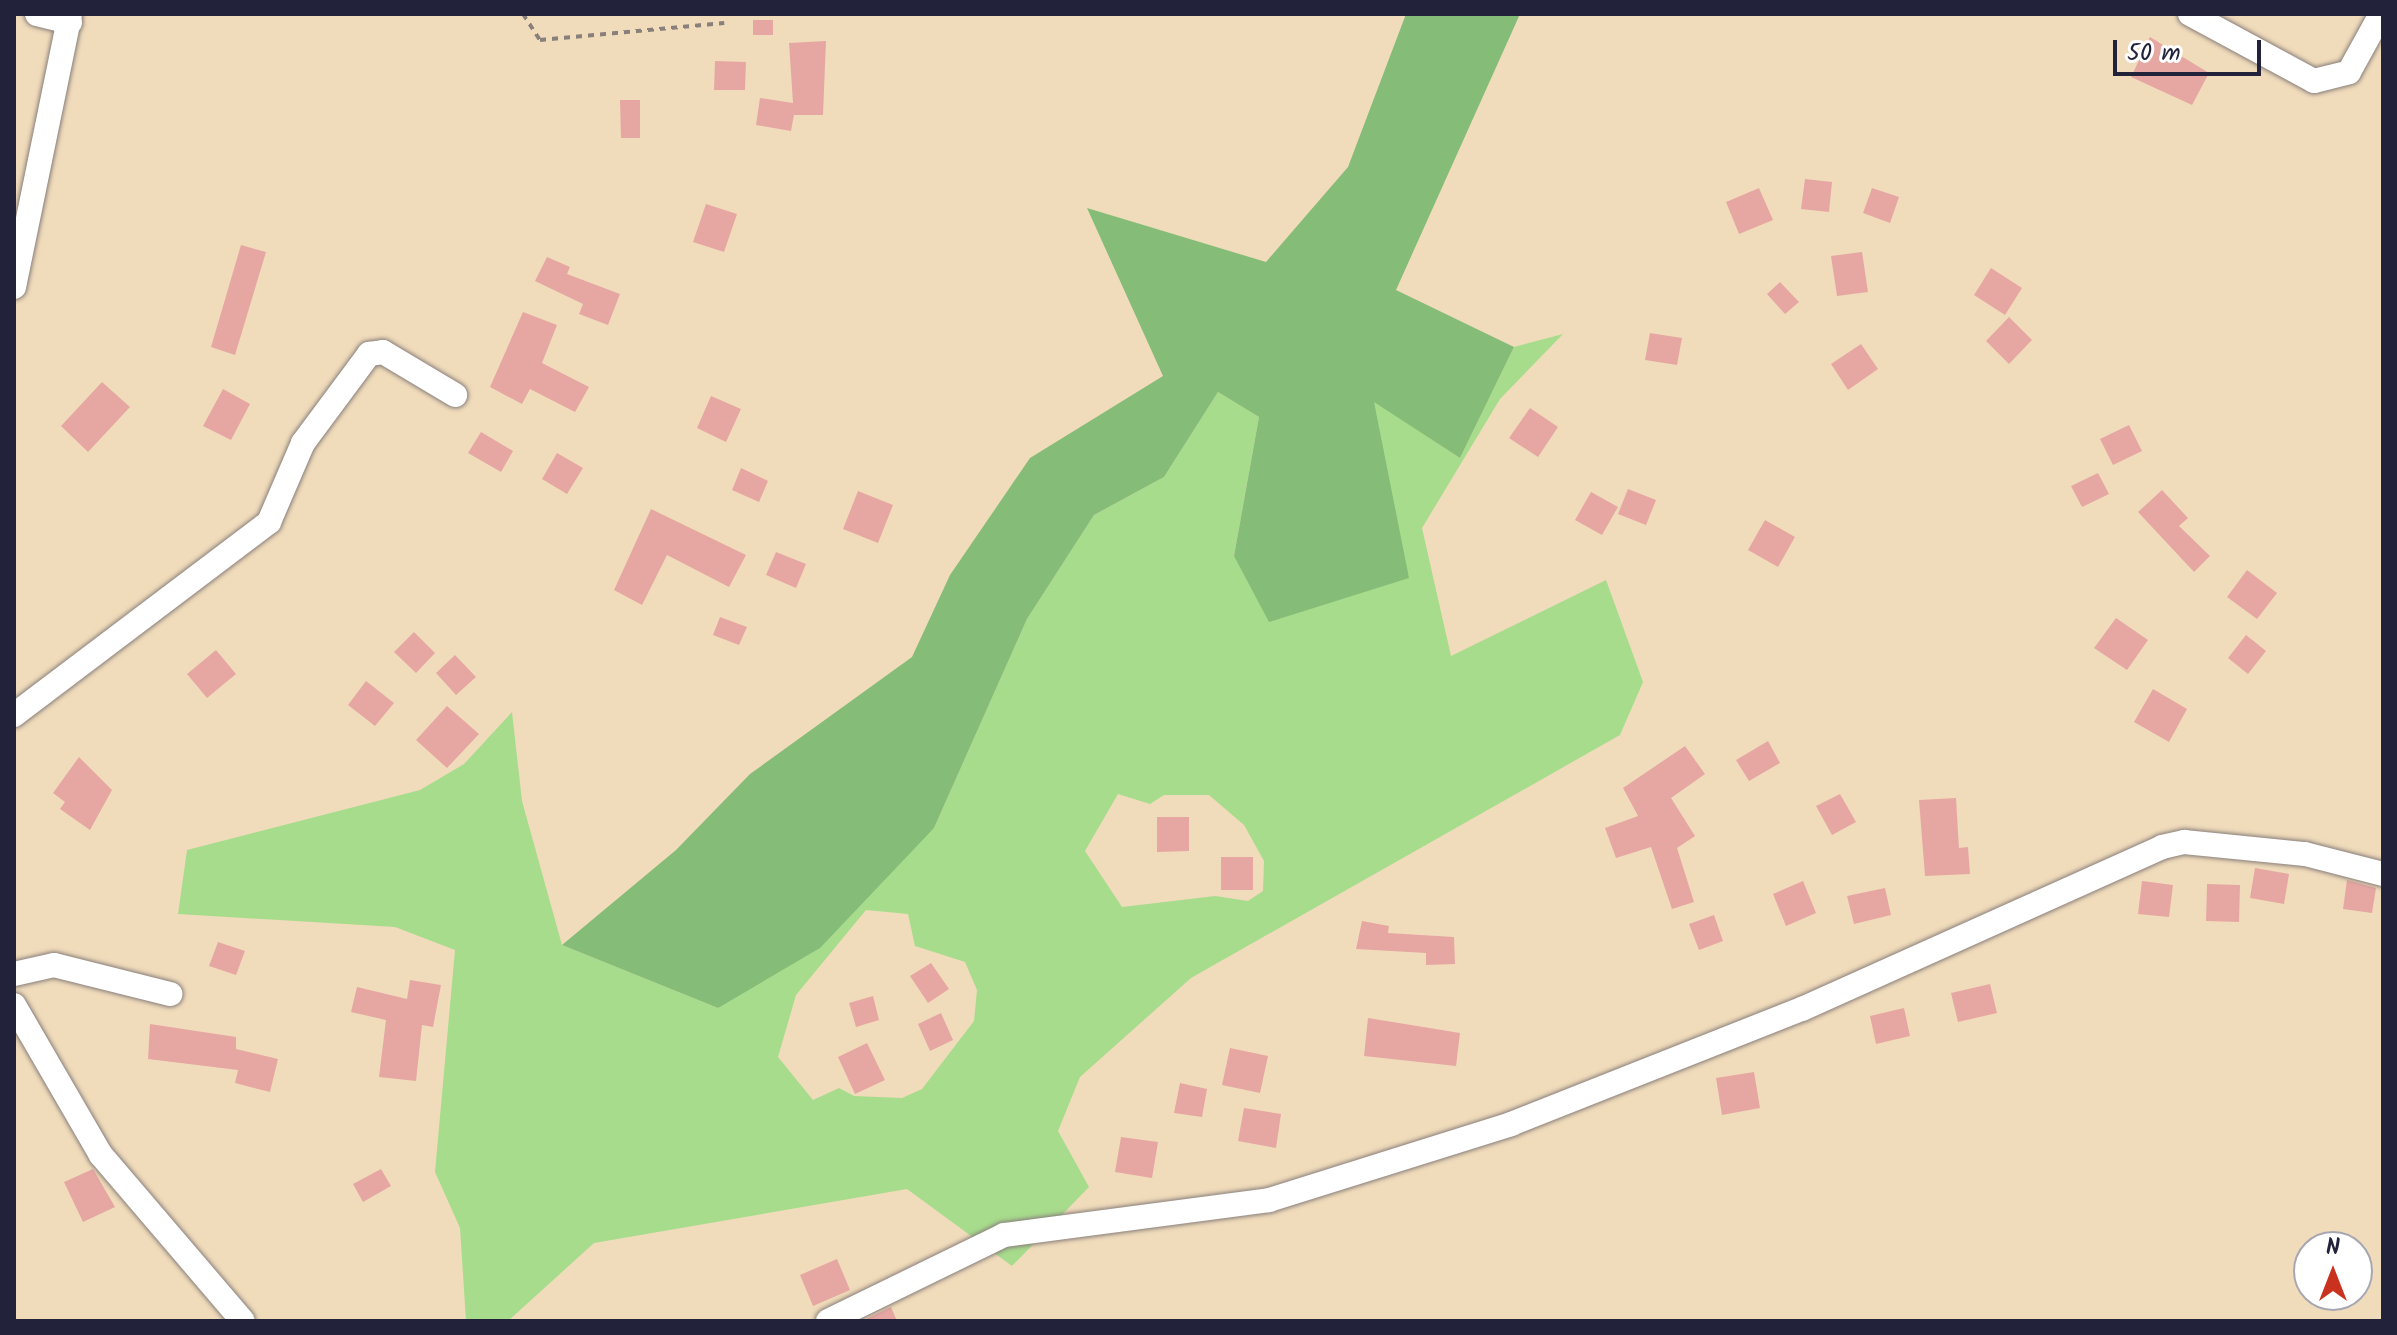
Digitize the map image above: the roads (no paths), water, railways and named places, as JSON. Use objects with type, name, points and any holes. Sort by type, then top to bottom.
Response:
[{"type":"street","points":[[14,287],[70,18],[37,14]]},
{"type":"street","points":[[2190,14],[2314,81],[2349,72],[2381,14]]},
{"type":"street","points":[[14,715],[269,522],[303,443],[369,354],[383,352],[455,395]]},
{"type":"street","points":[[828,1321],[1004,1235],[1269,1200],[1511,1124],[1802,1009],[2162,847],[2184,842],[2305,854],[2383,874]]},
{"type":"street","points":[[14,974],[54,965],[170,994]]},
{"type":"street","points":[[14,1005],[101,1155],[243,1321]]}]
